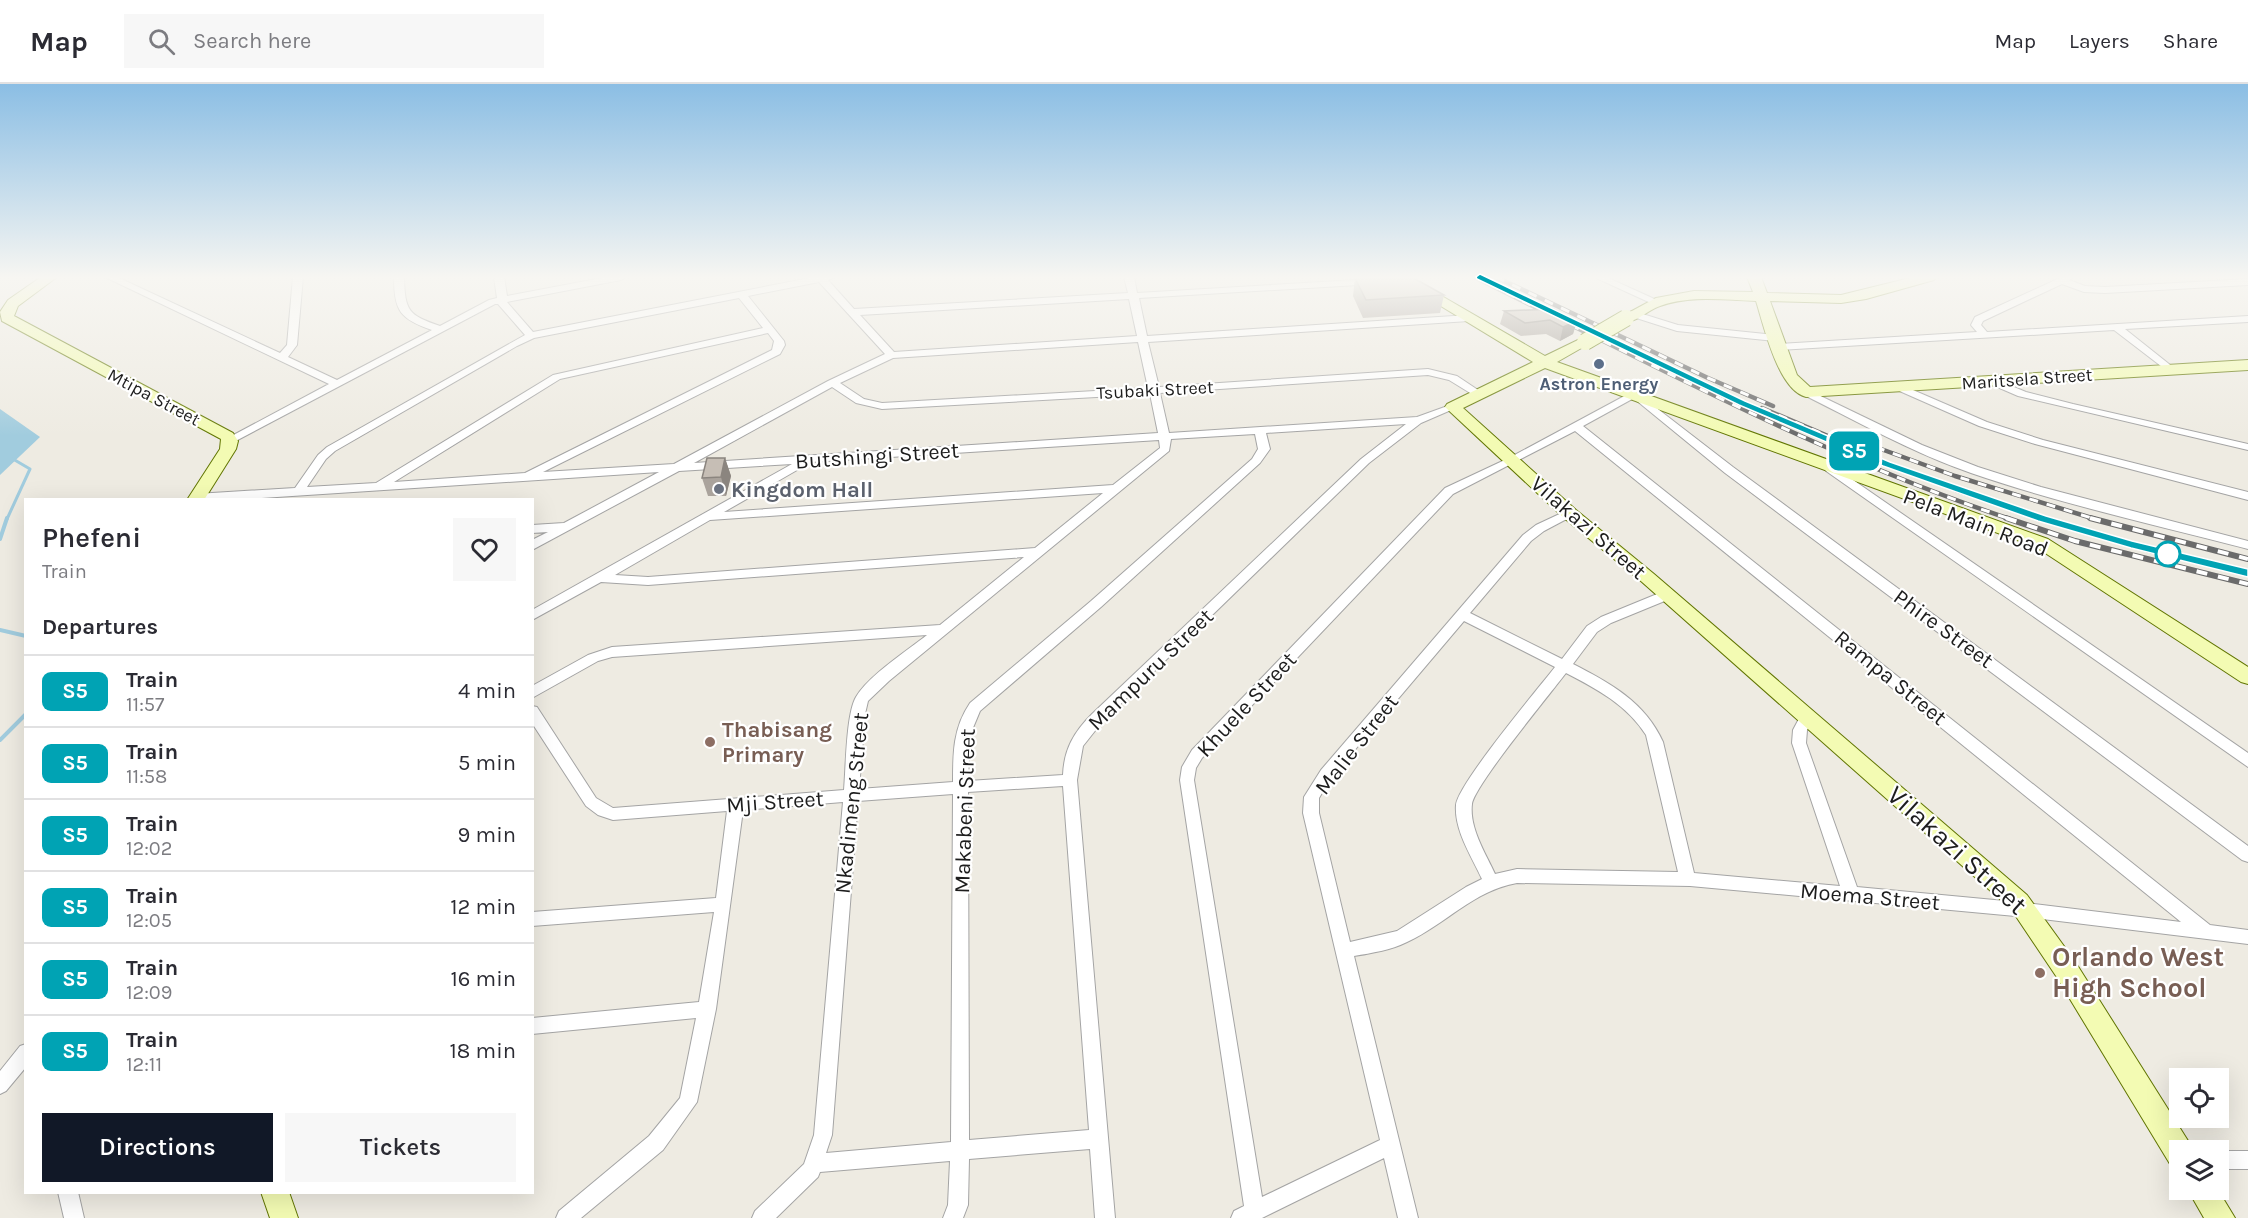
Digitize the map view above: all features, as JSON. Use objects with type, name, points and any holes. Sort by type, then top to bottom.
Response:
[{"type":"street","name":"Mtipa Street","points":[[30,330],[221,432],[231,441]]},
{"type":"street","points":[[224,330],[338,384]]},
{"type":"street","points":[[282,357],[292,345],[293,330]]},
{"type":"street","points":[[196,498],[231,441],[438,330]]},
{"type":"street","points":[[526,330],[531,336]]},
{"type":"street","points":[[299,491],[322,457],[331,449],[513,344],[531,336],[562,330]]},
{"type":"street","points":[[379,486],[557,377],[769,330],[780,345],[771,355],[524,476]]},
{"type":"street","points":[[868,330],[891,355]]},
{"type":"street","points":[[1140,330],[1164,436]]},
{"type":"street","points":[[534,545],[832,383],[891,355],[1292,330]]},
{"type":"street","name":"Pela Main Road","points":[[1489,330],[1546,363],[1635,398],[2042,543],[2248,677]]},
{"type":"street","name":"Butshingi Street","points":[[208,498],[1419,420],[1453,407],[1546,363],[1606,330]]},
{"type":"street","points":[[1690,330],[1777,343],[2068,330]]},
{"type":"street","points":[[1771,330],[1790,377],[1806,392],[1908,442],[1974,471],[2037,490],[2248,545]]},
{"type":"street","points":[[1980,330],[1985,335]]},
{"type":"street","points":[[2120,330],[2170,370]]},
{"type":"street","name":"Maritsela Street","points":[[1806,392],[2248,365]]},
{"type":"street","name":"Tsubaki Street","points":[[832,383],[860,401],[882,406],[1014,400],[1428,372],[1453,378],[1479,394]]},
{"type":"street","points":[[1992,381],[2022,393],[2062,404],[2248,447]]},
{"type":"street","points":[[1899,387],[1983,424],[2039,442],[2248,496]]},
{"type":"street","name":"Khuele Street","points":[[1248,1215],[1187,780],[1189,767],[1197,754],[1449,491],[1513,460],[1575,425],[1635,398]]},
{"type":"street","name":"Phire Street","points":[[1635,398],[2248,855]]},
{"type":"street","name":"Vilakazi Street","points":[[1453,407],[1570,514],[1667,595],[2009,892],[2026,910],[2171,1140]]},
{"type":"street","name":"Mampuru Street","points":[[1105,1218],[1070,780],[1071,756],[1076,741],[1097,718],[1365,461],[1419,420]]},
{"type":"street","name":"Rampa Street","points":[[1575,425],[2206,931]]},
{"type":"street","name":"Makabeni Street","points":[[953,1218],[958,1205],[960,1152],[962,740],[968,716],[983,700],[1096,604],[1256,462],[1264,449],[1260,429]]},
{"type":"street","name":"Nkadimeng Street","points":[[762,1218],[803,1179],[815,1164],[823,1136],[858,714],[862,699],[873,687],[1036,552],[1165,449],[1164,436]]},
{"type":"street","points":[[534,615],[711,517],[810,459]]},
{"type":"street","points":[[1830,468],[2248,761]]},
{"type":"street","points":[[711,517],[1114,489]]},
{"type":"street","name":"Malie Street","points":[[1408,1218],[1311,813],[1312,797],[1326,774],[1527,538],[1540,528],[1570,514]]},
{"type":"street","points":[[534,529],[568,527]]},
{"type":"street","points":[[600,578],[648,581],[1036,552]]},
{"type":"street","points":[[1490,880],[1467,827],[1464,804],[1482,773],[1592,629],[1599,623],[1667,595]]},
{"type":"street","points":[[1463,615],[1566,666],[1616,694],[1653,735],[1688,879]]},
{"type":"street","points":[[534,692],[593,658],[612,652],[944,629]]},
{"type":"street","name":"Mji Street","points":[[534,714],[591,802],[603,811],[624,814],[1070,780]]},
{"type":"street","points":[[1808,717],[1800,730],[1799,743],[1851,894]]},
{"type":"street","points":[[566,1218],[656,1143],[683,1110],[693,1087],[723,904],[736,804]]},
{"type":"street","name":"Moema Street","points":[[1344,950],[1379,944],[1404,935],[1490,880],[1517,876],[1688,879],[2026,910],[2248,937]]},
{"type":"street","points":[[534,919],[723,904]]},
{"type":"street","points":[[534,1026],[707,1009]]},
{"type":"street","points":[[0,1085],[24,1055]]},
{"type":"street","points":[[815,1164],[1098,1139]]},
{"type":"street","points":[[1248,1215],[1390,1145]]},
{"type":"street","points":[[2229,1161],[2248,1160]]},
{"type":"street","points":[[69,1194],[74,1218]]},
{"type":"street","points":[[276,1194],[284,1218]]},
{"type":"street","points":[[2209,1200],[2221,1218]]},
{"type":"water","points":[[0,409],[40,437],[0,475]]},
{"type":"building","points":[[707,458],[725,458],[721,477],[702,478]]},
{"type":"waterway","points":[[7,519],[30,469],[13,459]]},
{"type":"waterway","points":[[0,539],[7,518]]},
{"type":"waterway","points":[[0,630],[24,636]]},
{"type":"waterway","points":[[0,740],[24,716]]},
{"type":"railway","points":[[1581,330],[1805,438],[1941,494],[2010,519]]},
{"type":"railway","points":[[1607,330],[1773,406]]},
{"type":"railway","points":[[1762,408],[1870,454]]},
{"type":"railway","points":[[1859,441],[1955,476],[2095,519]]},
{"type":"railway","points":[[1861,454],[1956,490],[2045,519]]},
{"type":"railway","points":[[2006,518],[2075,541],[2248,584]]},
{"type":"railway","points":[[2040,518],[2150,550],[2248,573]]},
{"type":"railway","points":[[2090,518],[2248,559]]},
{"type":"train","name":"S5","points":[[1590,330],[1742,403],[1886,464],[1961,492],[2042,519],[2165,554],[2248,573]]},
{"type":"place","name":"Astron Energy","points":[[1599,364]]},
{"type":"place","name":"Kingdom Hall","points":[[719,489]]},
{"type":"place","name":"Thabisang Primary","points":[[710,742]]},
{"type":"place","name":"Orlando West High School","points":[[2040,973]]}]
